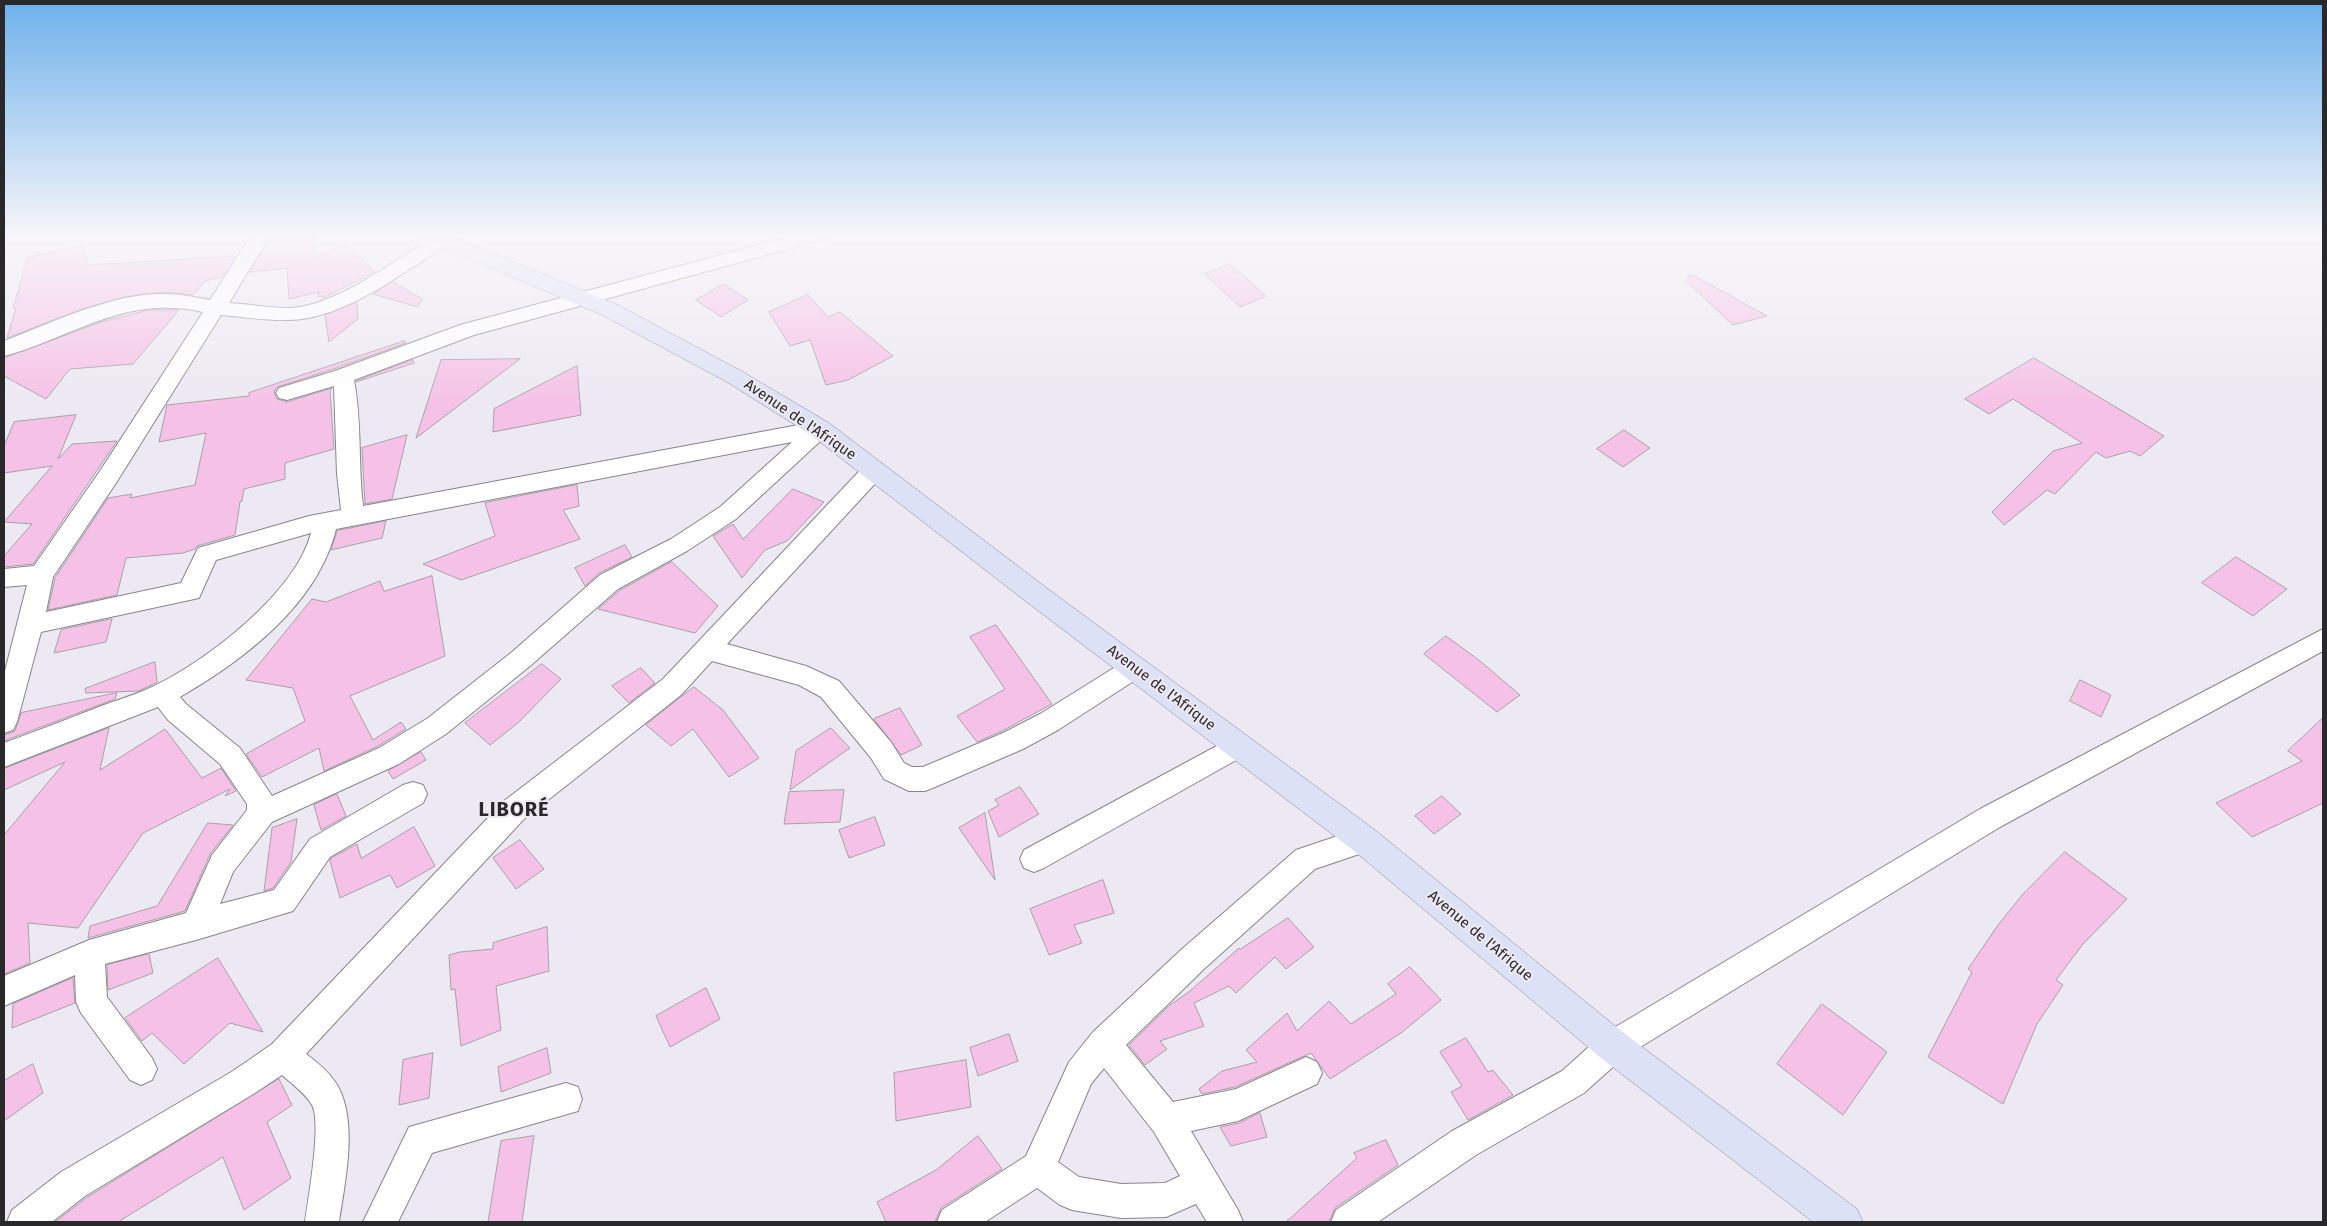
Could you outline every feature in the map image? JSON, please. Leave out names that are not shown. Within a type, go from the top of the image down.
[{"type":"main road","name":"Avenue de l'Afrique","points":[[565,291],[610,310],[735,377],[820,429],[1237,746],[1364,840],[1613,1046],[1844,1222]]},
{"type":"street","points":[[4,722],[30,625],[41,575],[108,477],[141,422],[226,291]]},
{"type":"street","points":[[4,350],[61,325],[96,313],[134,304],[162,300],[184,301],[215,308],[290,314],[307,312],[333,304],[358,291]]},
{"type":"street","points":[[287,393],[342,376],[466,330],[535,310],[612,291]]},
{"type":"street","points":[[342,376],[346,394],[348,474],[353,517]]},
{"type":"street","points":[[30,625],[190,591],[207,554],[326,522],[820,429]]},
{"type":"street","points":[[196,926],[222,864],[262,813],[389,756],[437,726],[521,659],[608,582],[679,545],[728,513],[820,429]]},
{"type":"street","points":[[24,1222],[73,1184],[244,1082],[283,1055],[514,810],[672,687],[874,470]]},
{"type":"street","points":[[4,755],[163,694],[192,678],[227,653],[269,615],[300,580],[317,554],[326,522]]},
{"type":"street","points":[[4,578],[41,575]]},
{"type":"street","points":[[1348,1222],[1464,1143],[1573,1082],[1613,1046],[1990,818],[2323,639]]},
{"type":"street","points":[[707,649],[806,677],[830,689],[881,750],[894,770],[909,779],[925,779],[1013,741],[1049,722],[1134,668]]},
{"type":"street","points":[[163,694],[177,712],[230,756],[249,787],[260,800],[262,813]]},
{"type":"street","points":[[1034,858],[1237,746]]},
{"type":"street","points":[[4,991],[89,954],[283,901],[320,848],[413,794]]},
{"type":"street","points":[[954,1222],[1038,1168],[1080,1073],[1104,1043],[1193,959],[1306,859],[1364,840]]},
{"type":"street","points":[[89,954],[92,1002],[142,1069]]},
{"type":"street","points":[[1104,1043],[1166,1120],[1226,1222]]},
{"type":"street","points":[[283,1055],[320,1088],[330,1103],[332,1128],[322,1222]]},
{"type":"street","points":[[1166,1120],[1238,1105],[1306,1073]]},
{"type":"street","points":[[380,1222],[421,1139],[566,1099]]},
{"type":"street","points":[[1038,1168],[1072,1193],[1121,1202],[1166,1200],[1204,1184]]},
{"type":"building","points":[[18,291],[196,291],[193,295],[164,292],[124,297],[82,309],[7,338],[16,308],[13,308]]},
{"type":"building","points":[[288,291],[337,291],[323,298],[323,296],[318,297],[319,292],[289,299]]},
{"type":"building","points":[[378,291],[409,291],[422,299],[418,307],[373,294]]},
{"type":"building","points":[[711,291],[735,291],[748,300],[721,317],[696,300]]},
{"type":"building","points":[[1223,291],[1261,291],[1266,296],[1240,307]]},
{"type":"building","points":[[1697,291],[1722,291],[1767,316],[1733,325]]},
{"type":"building","points":[[808,295],[828,317],[840,312],[893,356],[848,380],[826,385],[810,340],[790,346],[769,312]]},
{"type":"building","points":[[357,302],[358,319],[329,342],[325,315]]},
{"type":"building","points":[[149,310],[179,310],[133,364],[70,369],[46,399],[4,376],[4,358],[101,322]]},
{"type":"building","points":[[405,341],[406,343],[334,369],[277,387],[274,392],[277,399],[287,402],[332,388],[330,391],[334,449],[285,463],[285,479],[244,489],[235,535],[197,546],[195,549],[183,553],[126,558],[117,595],[48,610],[55,578],[108,498],[132,494],[130,498],[195,485],[206,433],[159,442],[167,405],[249,396],[249,393]]},
{"type":"building","points":[[2034,358],[2164,436],[2140,456],[2130,451],[2106,458],[2096,452],[2055,494],[2047,490],[2004,525],[1992,512],[2053,451],[2082,443],[2013,399],[1989,414],[1965,399]]},
{"type":"building","points":[[520,359],[416,438],[441,360]]},
{"type":"building","points":[[413,360],[414,363],[356,382],[356,381]]},
{"type":"building","points":[[577,366],[581,415],[493,432],[494,409]]},
{"type":"building","points":[[76,415],[58,459],[72,444],[117,441],[33,564],[4,567],[4,556],[32,524],[4,522],[52,466],[4,473],[4,446],[14,422]]},
{"type":"building","points":[[1624,430],[1650,448],[1623,467],[1597,449]]},
{"type":"building","points":[[407,435],[392,499],[365,504],[362,448]]},
{"type":"building","points":[[577,485],[579,506],[563,510],[580,539],[461,580],[423,564],[495,536],[485,503]]},
{"type":"building","points":[[793,489],[824,502],[787,541],[765,550],[742,578],[713,536],[733,524],[743,539]]},
{"type":"building","points":[[386,521],[382,538],[331,550],[337,531]]},
{"type":"building","points":[[625,545],[632,557],[599,573],[585,586],[575,568]]},
{"type":"building","points":[[2236,557],[2287,589],[2253,616],[2202,583]]},
{"type":"building","points":[[672,562],[718,606],[695,633],[598,609],[619,591]]},
{"type":"building","points":[[432,576],[445,656],[350,696],[373,740],[401,722],[406,729],[378,746],[324,771],[319,748],[262,777],[246,754],[305,721],[293,688],[246,680],[312,599],[326,602],[380,581],[384,591]]},
{"type":"building","points":[[112,619],[106,642],[54,653],[61,630]]},
{"type":"building","points":[[996,625],[1052,704],[977,742],[957,716],[1005,689],[970,637]]},
{"type":"building","points":[[1446,636],[1480,661],[1520,695],[1497,712],[1424,654]]},
{"type":"building","points":[[155,662],[157,682],[147,687],[138,691],[86,693],[85,689]]},
{"type":"building","points":[[542,664],[561,679],[519,722],[490,745],[465,723]]},
{"type":"building","points":[[641,668],[655,683],[629,703],[612,686]]},
{"type":"building","points":[[2080,680],[2111,695],[2101,717],[2070,701]]},
{"type":"building","points":[[694,687],[723,710],[759,758],[729,777],[693,729],[671,746],[646,725]]},
{"type":"building","points":[[117,693],[115,699],[4,741],[4,735],[15,731],[21,713]]},
{"type":"building","points":[[900,708],[922,745],[901,755],[874,719]]},
{"type":"building","points":[[2323,718],[2323,803],[2252,837],[2216,803],[2302,761],[2288,751]]},
{"type":"building","points":[[109,728],[100,770],[165,729],[202,778],[221,768],[236,791],[225,796],[230,789],[143,833],[78,928],[28,923],[30,963],[4,974],[4,835],[65,762],[4,790],[4,769]]},
{"type":"building","points":[[831,728],[850,748],[790,790],[796,751]]},
{"type":"building","points":[[421,752],[426,760],[393,779],[388,771]]},
{"type":"building","points":[[1020,787],[1039,814],[999,837],[988,811],[999,805],[995,800]]},
{"type":"building","points":[[844,790],[840,822],[784,824],[789,792]]},
{"type":"building","points":[[337,794],[346,816],[321,830],[314,805]]},
{"type":"building","points":[[1442,796],[1461,814],[1434,834],[1415,816]]},
{"type":"building","points":[[985,813],[995,880],[959,828]]},
{"type":"building","points":[[875,817],[885,845],[849,858],[839,830]]},
{"type":"building","points":[[297,819],[291,862],[273,888],[264,891],[272,828]]},
{"type":"building","points":[[208,823],[233,825],[210,854],[185,911],[88,938],[90,926],[157,906]]},
{"type":"building","points":[[414,827],[435,866],[397,888],[390,875],[340,898],[330,861],[331,858],[357,844],[361,858]]},
{"type":"building","points":[[520,840],[544,869],[516,889],[493,858]]},
{"type":"building","points":[[2065,852],[2127,899],[2083,944],[2056,980],[2063,985],[2037,1024],[2003,1104],[1928,1057],[1972,972],[1968,969],[1998,925],[2023,894]]},
{"type":"building","points":[[1103,880],[1114,913],[1074,925],[1082,943],[1049,955],[1030,909]]},
{"type":"building","points":[[1288,918],[1314,947],[1286,969],[1275,957],[1236,993],[1229,986],[1194,1003],[1204,1026],[1160,1041],[1167,1049],[1145,1065],[1129,1045],[1170,1005],[1190,991],[1239,948]]},
{"type":"building","points":[[547,927],[549,971],[496,986],[501,1030],[461,1046],[455,989],[451,990],[449,955],[493,949],[493,943]]},
{"type":"building","points":[[149,954],[153,973],[108,990],[107,965]]},
{"type":"building","points":[[218,958],[263,1032],[230,1023],[184,1064],[152,1033],[142,1041],[125,1018]]},
{"type":"building","points":[[1410,967],[1441,1000],[1401,1033],[1330,1079],[1311,1053],[1235,1087],[1202,1094],[1199,1089],[1222,1071],[1257,1062],[1246,1050],[1287,1013],[1297,1031],[1329,1001],[1351,1024],[1396,994],[1388,984]]},
{"type":"building","points":[[73,978],[75,1003],[12,1028],[13,1004]]},
{"type":"building","points":[[706,988],[720,1019],[670,1047],[656,1016]]},
{"type":"building","points":[[1822,1004],[1887,1052],[1843,1115],[1777,1064]]},
{"type":"building","points":[[1009,1034],[1018,1061],[978,1076],[970,1048]]},
{"type":"building","points":[[1466,1038],[1488,1072],[1493,1070],[1513,1095],[1468,1120],[1451,1092],[1462,1086],[1440,1052]]},
{"type":"building","points":[[547,1048],[551,1073],[501,1092],[498,1067]]},
{"type":"building","points":[[433,1053],[429,1098],[399,1105],[403,1060]]},
{"type":"building","points":[[966,1060],[971,1107],[896,1121],[894,1073]]},
{"type":"building","points":[[33,1064],[43,1093],[4,1121],[4,1081]]},
{"type":"building","points":[[279,1079],[292,1105],[267,1122],[291,1178],[244,1210],[223,1157],[118,1222],[55,1222],[86,1198]]},
{"type":"building","points":[[1260,1113],[1267,1137],[1231,1146],[1220,1127],[1239,1123]]},
{"type":"building","points":[[534,1136],[522,1222],[488,1222],[501,1141]]},
{"type":"building","points":[[978,1136],[1002,1169],[941,1208],[935,1222],[886,1222],[877,1202],[936,1170]]},
{"type":"building","points":[[1386,1140],[1398,1165],[1335,1208],[1329,1222],[1286,1222],[1357,1158],[1354,1153]]},
{"type":"district","name":"LIBORÉ","points":[[514,810]]}]
